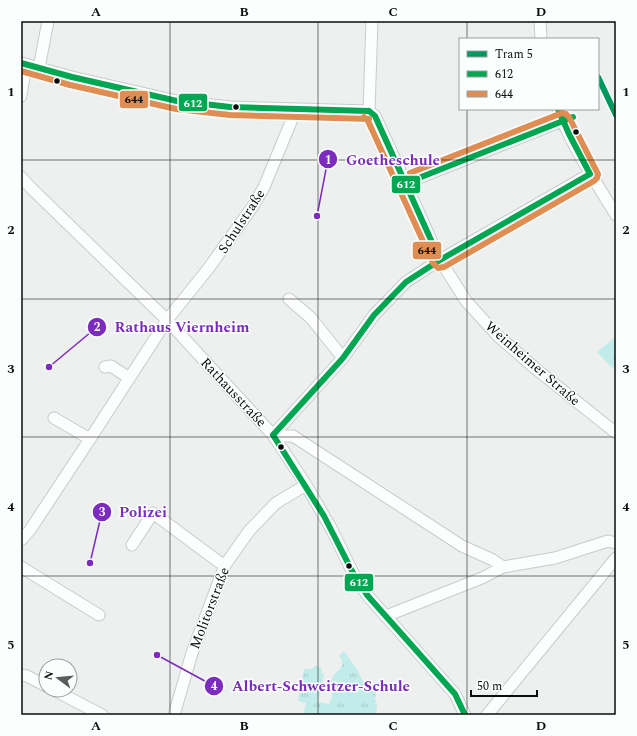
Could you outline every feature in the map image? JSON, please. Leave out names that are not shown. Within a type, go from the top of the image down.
[{"type":"street","points":[[38,68],[48,21]]},
{"type":"street","points":[[21,96],[23,64],[177,101],[223,106],[369,111],[372,21]]},
{"type":"street","points":[[540,21],[541,38]]},
{"type":"street","name":"Schulstraße","points":[[21,540],[30,530],[90,439],[166,320],[208,269],[253,206],[264,187],[293,117],[293,109]]},
{"type":"street","points":[[558,110],[562,121],[590,174],[616,215]]},
{"type":"street","name":"Weinheimer Straße","points":[[369,111],[375,116],[440,260],[466,301],[498,336],[536,369],[616,433]]},
{"type":"street","points":[[406,183],[562,121]]},
{"type":"street","points":[[273,434],[343,358],[374,315],[406,282],[440,260],[590,174]]},
{"type":"street","name":"Rathausstraße","points":[[22,181],[166,320],[273,434],[306,485],[355,577],[367,595],[455,694],[465,715]]},
{"type":"street","points":[[289,299],[311,318],[343,358]]},
{"type":"street","points":[[105,367],[111,366],[129,378]]},
{"type":"street","points":[[54,418],[90,439]]},
{"type":"street","points":[[273,434],[293,436],[462,546],[503,567]]},
{"type":"street","name":"Molitorstraße","points":[[174,715],[192,653],[225,565],[249,531],[276,503],[306,485]]},
{"type":"street","points":[[132,545],[153,513],[225,565]]},
{"type":"street","points":[[386,617],[482,578],[503,567],[555,558],[608,541],[616,543]]},
{"type":"street","points":[[487,715],[615,561]]},
{"type":"street","points":[[21,567],[99,615]]},
{"type":"street","points":[[21,675],[27,676],[38,682]]},
{"type":"street","points":[[69,698],[102,715]]},
{"type":"green space","points":[[616,336],[616,364],[612,368],[597,352]]},
{"type":"green space","points":[[344,651],[358,671],[364,685],[371,688],[377,687],[375,698],[377,704],[376,715],[303,715],[306,703],[298,701],[304,669],[311,669],[316,666],[322,668],[321,673],[324,674],[318,702],[329,704],[332,694],[331,682],[334,675],[342,666],[342,660],[339,656]]},
{"type":"green space","points":[[363,690],[367,698],[349,705],[345,696]]},
{"type":"tram line","name":"5","points":[[599,79],[616,115]]},
{"type":"transit line","name":"612","points":[[21,63],[72,77],[177,101],[230,107],[369,111]]},
{"type":"transit line","name":"644","points":[[21,71],[70,85],[176,109],[230,115],[369,119]]},
{"type":"transit line","name":"612","points":[[558,110],[590,174]]},
{"type":"transit line","name":"612","points":[[369,111],[375,116],[440,260]]},
{"type":"transit line","name":"644","points":[[364,117],[368,121],[433,263],[438,268],[444,267],[594,181],[598,174],[569,117],[562,113],[410,173]]},
{"type":"transit line","name":"612","points":[[406,183],[573,117]]},
{"type":"transit line","name":"612","points":[[273,435],[343,358],[374,315],[406,282],[440,260],[590,174]]},
{"type":"transit line","name":"612","points":[[273,435],[324,516],[352,571],[367,595],[455,694],[465,715]]},
{"type":"place","name":"Goetheschule","points":[[317,216]]},
{"type":"place","name":"Rathaus Viernheim","points":[[49,367]]},
{"type":"place","name":"Polizei","points":[[90,563]]},
{"type":"place","name":"Albert-Schweitzer-Schule","points":[[157,655]]}]
